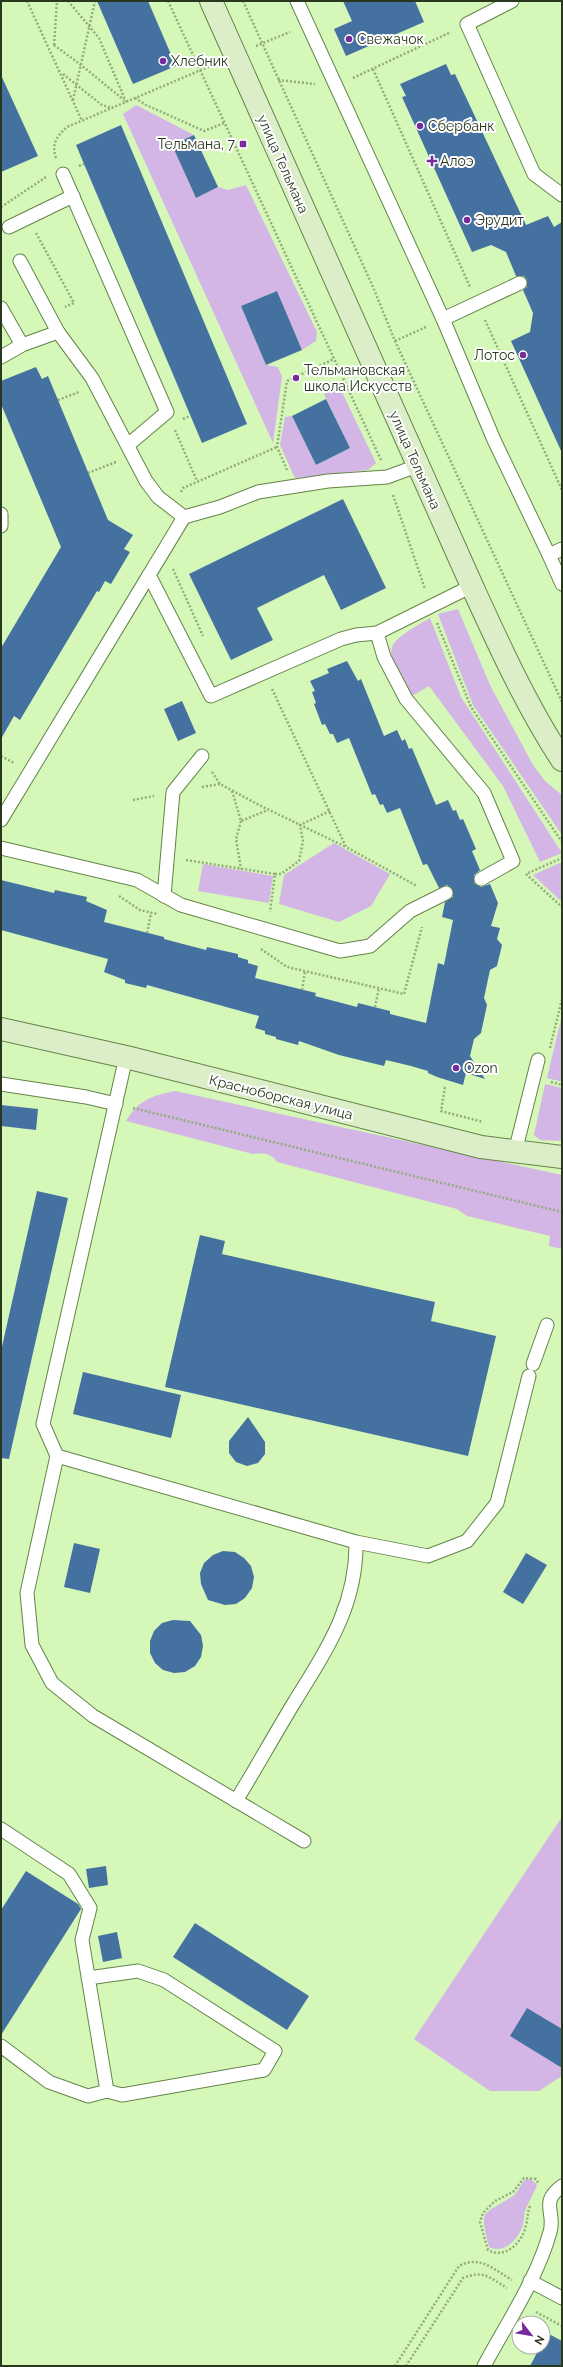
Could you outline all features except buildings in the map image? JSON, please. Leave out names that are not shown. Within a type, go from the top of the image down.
[{"type":"main road","name":"улица Тельмана","points":[[211,1],[417,466],[514,678],[542,730],[562,760]]},
{"type":"main road","name":"Красноборская улица","points":[[1,1029],[126,1057],[481,1147],[562,1157]]},
{"type":"lane","points":[[297,1],[443,319],[494,440],[562,584]]},
{"type":"lane","points":[[512,1],[467,24],[534,174],[562,195]]},
{"type":"lane","points":[[62,171],[167,412],[130,450]]},
{"type":"lane","points":[[9,227],[73,196]]},
{"type":"lane","points":[[20,261],[58,332],[92,378],[146,481],[158,497],[184,517]]},
{"type":"lane","points":[[443,319],[520,283]]},
{"type":"lane","points":[[1,308],[22,345]]},
{"type":"lane","points":[[1,357],[22,345],[58,332]]},
{"type":"lane","points":[[1,820],[184,517],[220,507],[258,492],[294,486],[387,477],[417,466]]},
{"type":"lane","points":[[1,514],[1,526]]},
{"type":"lane","points":[[549,555],[562,549]]},
{"type":"lane","points":[[149,575],[211,696],[341,639],[356,635],[377,633],[430,605],[472,586]]},
{"type":"lane","points":[[377,633],[384,658],[406,699],[484,793],[513,861],[481,879]]},
{"type":"lane","points":[[164,896],[173,792],[202,756]]},
{"type":"lane","points":[[1,848],[137,880],[181,906],[340,951],[370,946],[410,911],[442,896]]},
{"type":"lane","points":[[126,1057],[84,1235],[43,1424],[58,1456],[27,1593],[32,1645],[52,1683],[93,1716],[304,1841]]},
{"type":"lane","points":[[515,1152],[538,1060]]},
{"type":"lane","points":[[1,1084],[86,1097],[116,1104]]},
{"type":"lane","points":[[58,1456],[356,1542],[428,1556],[467,1541],[497,1503],[531,1370],[547,1325]]},
{"type":"lane","points":[[236,1801],[339,1625],[345,1611],[356,1566],[356,1542]]},
{"type":"lane","points":[[1,1829],[69,1874],[90,1908],[82,1940],[107,2091]]},
{"type":"lane","points":[[1,2046],[49,2082],[88,2096],[107,2091],[122,2095],[264,2070],[275,2051],[164,1980],[138,1971],[88,1978]]},
{"type":"lane","points":[[484,2366],[526,2288],[551,2231],[548,2203],[556,2190],[562,2186]]},
{"type":"lane","points":[[526,2288],[562,2298]]},
{"type":"path","points":[[27,1],[61,72],[82,121]]},
{"type":"path","points":[[54,46],[57,1]]},
{"type":"path","points":[[68,1],[99,38],[126,102]]},
{"type":"path","points":[[73,101],[95,1]]},
{"type":"path","points":[[168,1],[387,477],[426,591],[419,594]]},
{"type":"path","points":[[243,1],[261,44],[373,287],[395,341],[562,702]]},
{"type":"path","points":[[250,49],[308,24]]},
{"type":"path","points":[[278,80],[335,86],[373,70],[467,24]]},
{"type":"path","points":[[49,47],[54,46],[81,64],[126,102]]},
{"type":"path","points":[[1,206],[62,171],[53,151],[56,138],[67,127],[217,63]]},
{"type":"path","points":[[373,70],[562,490]]},
{"type":"path","points":[[61,72],[102,105],[113,108]]},
{"type":"path","points":[[135,98],[146,105],[204,131],[224,123]]},
{"type":"path","points":[[395,341],[443,319]]},
{"type":"path","points":[[294,486],[277,447],[287,381],[334,359]]},
{"type":"path","points":[[167,412],[197,481]]},
{"type":"path","points":[[88,473],[130,450]]},
{"type":"path","points":[[165,549],[206,641]]},
{"type":"path","points":[[430,605],[471,707],[562,842]]},
{"type":"path","points":[[264,672],[346,847]]},
{"type":"path","points":[[1,756],[19,766]]},
{"type":"path","points":[[202,756],[220,784],[442,896]]},
{"type":"path","points":[[232,791],[241,821],[236,839],[241,869]]},
{"type":"path","points":[[241,821],[269,810]]},
{"type":"path","points":[[300,825],[330,811]]},
{"type":"path","points":[[167,857],[281,874],[299,861],[303,841],[300,825]]},
{"type":"path","points":[[525,874],[562,858]]},
{"type":"path","points":[[513,861],[525,874],[562,907]]},
{"type":"path","points":[[267,930],[275,874]]},
{"type":"path","points":[[147,932],[151,913]]},
{"type":"path","points":[[302,990],[305,972]]},
{"type":"path","points":[[375,1008],[379,988]]},
{"type":"path","points":[[445,1087],[441,1111],[484,1122]]},
{"type":"path","points":[[116,1104],[562,1212]]},
{"type":"path","points":[[524,2178],[536,2179],[540,2188],[535,2197],[527,2214],[524,2231],[509,2251],[500,2254],[488,2250],[480,2222],[487,2207],[513,2192],[524,2178]]},
{"type":"path","points":[[535,2197],[548,2203]]},
{"type":"path","points":[[395,2366],[459,2266],[469,2261],[480,2261],[526,2288],[533,2311],[562,2326]]},
{"type":"path","points":[[406,2366],[462,2278],[475,2273],[526,2288]]},
{"type":"shaded area","points":[[136,105],[194,135],[172,145],[196,198],[218,187],[228,190],[246,185],[317,332],[316,341],[302,350],[277,291],[241,306],[266,365],[278,367],[282,377],[273,443],[123,114]]},
{"type":"shaded area","points":[[340,388],[376,463],[368,470],[295,478],[280,445],[285,417],[292,416],[316,465],[350,448],[324,394]]},
{"type":"shaded area","points":[[458,609],[490,685],[533,765],[545,781],[562,795],[562,835],[473,705],[438,614]]},
{"type":"shaded area","points":[[430,618],[461,697],[562,853],[540,862],[503,786],[429,686],[412,696],[403,680],[392,658],[391,650],[394,643],[401,636]]},
{"type":"shaded area","points":[[334,843],[390,874],[371,906],[339,922],[279,904],[284,875]]},
{"type":"shaded area","points":[[562,862],[562,902],[533,875]]},
{"type":"shaded area","points":[[203,864],[273,876],[269,903],[198,891]]},
{"type":"shaded area","points":[[562,1015],[562,1082],[547,1078]]},
{"type":"shaded area","points":[[545,1084],[562,1088],[562,1141],[540,1140],[534,1135]]},
{"type":"shaded area","points":[[175,1091],[562,1175],[562,1249],[549,1246],[550,1236],[467,1216],[457,1209],[277,1162],[267,1154],[253,1154],[126,1121],[141,1103],[153,1097]]},
{"type":"shaded area","points":[[562,1817],[562,2076],[539,2091],[490,2091],[414,2039]]},
{"type":"shaded area","points":[[526,2179],[531,2179],[537,2185],[525,2211],[523,2224],[519,2235],[506,2247],[495,2249],[489,2247],[484,2225],[486,2214],[489,2210],[513,2196]]},
{"type":"place","name":"Свежачок","points":[[349,39]]},
{"type":"place","name":"Хлебник","points":[[163,61]]},
{"type":"place","name":"Сбербанк","points":[[420,126]]},
{"type":"place","name":"Тельмана, 7","points":[[243,144]]},
{"type":"place","name":"Алоэ","points":[[432,161]]},
{"type":"place","name":"Эрудит","points":[[467,220]]},
{"type":"place","name":"Лотос","points":[[523,355]]},
{"type":"place","name":"Тельмановская школа Искусств","points":[[296,378]]},
{"type":"place","name":"Ozon","points":[[456,1068]]}]
